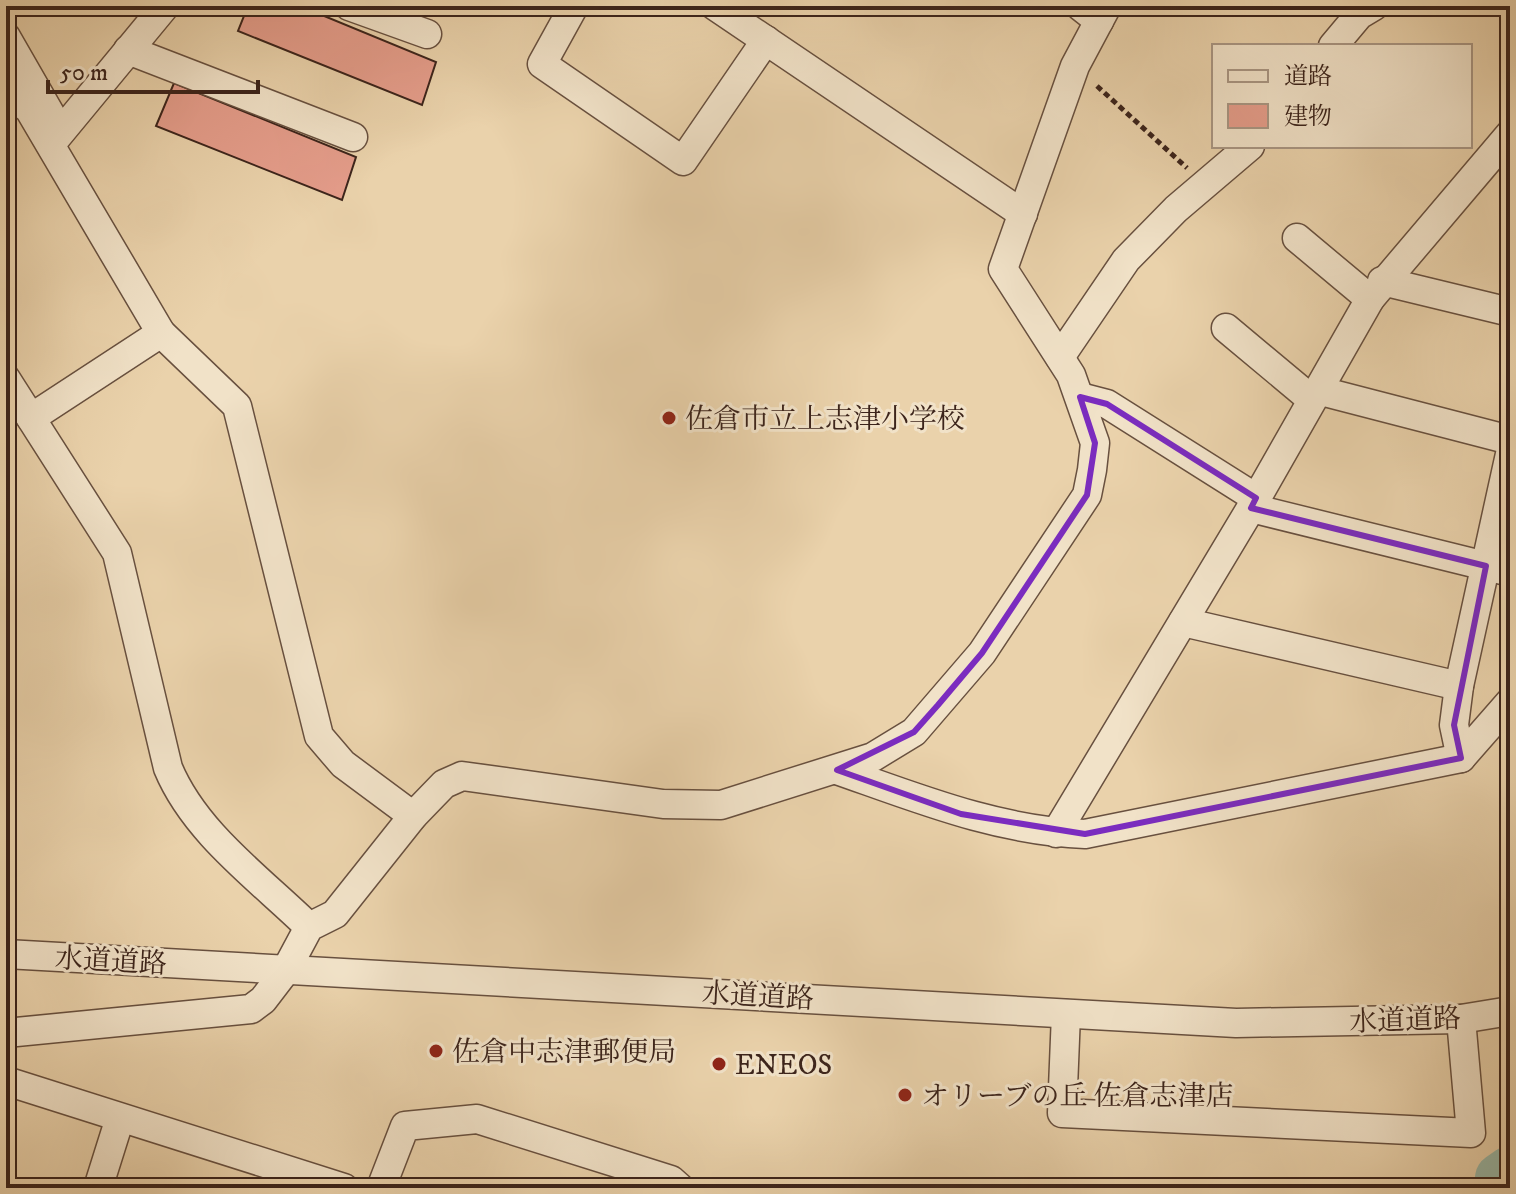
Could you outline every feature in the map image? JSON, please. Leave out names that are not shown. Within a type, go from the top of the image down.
[{"type":"street","points":[[56,138],[165,6]]},
{"type":"street","points":[[349,6],[427,34]]},
{"type":"street","points":[[574,6],[542,64],[683,161],[766,40]]},
{"type":"street","points":[[1335,44],[1359,15],[1374,6]]},
{"type":"street","points":[[720,7],[1023,214]]},
{"type":"street","points":[[6,1033],[251,1009],[263,1000],[286,970],[309,927],[335,914],[413,816],[444,784],[462,776],[663,804],[721,805],[873,757],[914,732],[982,653],[1087,495],[1095,443],[1080,397],[1060,357],[1003,269],[1095,11]]},
{"type":"street","points":[[6,37],[56,138],[161,333],[237,406],[319,736],[343,764],[413,816]]},
{"type":"street","points":[[128,50],[353,137]]},
{"type":"street","points":[[6,92],[29,109],[56,138]]},
{"type":"street","points":[[1060,357],[1126,260],[1248,148]]},
{"type":"street","points":[[1056,833],[1254,503],[1376,290],[1504,148]]},
{"type":"street","points":[[1297,238],[1376,290],[1510,312]]},
{"type":"street","points":[[1226,328],[1314,394],[1510,440]]},
{"type":"street","points":[[31,418],[161,333]]},
{"type":"street","points":[[6,379],[117,553],[168,768],[176,788],[192,813],[309,927]]},
{"type":"street","points":[[1080,397],[1107,404],[1254,503],[1498,569]]},
{"type":"street","points":[[1461,758],[1454,725],[1459,686],[1498,569],[1510,454]]},
{"type":"street","points":[[1183,622],[1459,686]]},
{"type":"street","points":[[837,770],[961,814],[1056,833],[1085,834],[1461,758],[1510,702]]},
{"type":"street","name":"水道道路","points":[[6,954],[1236,1023],[1461,1019],[1510,1011]]},
{"type":"street","points":[[1066,1014],[1062,1113],[1471,1133],[1461,1019]]},
{"type":"street","points":[[6,1081],[344,1188]]},
{"type":"street","points":[[98,1188],[120,1118]]},
{"type":"street","points":[[381,1188],[405,1126],[477,1119],[671,1180],[680,1188]]},
{"type":"path","points":[[1075,66],[1205,185]]},
{"type":"highlighted area","points":[[1080,397],[1107,404],[1256,498],[1251,508],[1486,566],[1454,725],[1461,758],[1085,834],[961,814],[837,770],[914,732],[982,653],[1087,495],[1095,443]]},
{"type":"building","points":[[248,6],[300,6],[436,62],[422,105],[238,31]]},
{"type":"building","points":[[174,83],[356,157],[342,200],[156,126]]},
{"type":"waterway","points":[[1500,1178],[1510,1171]]},
{"type":"place","name":"佐倉市立上志津小学校","points":[[669,418]]},
{"type":"place","name":"佐倉中志津郵便局","points":[[436,1051]]},
{"type":"place","name":"ENEOS","points":[[719,1064]]},
{"type":"place","name":"オリーブの丘 佐倉志津店","points":[[905,1095]]}]
